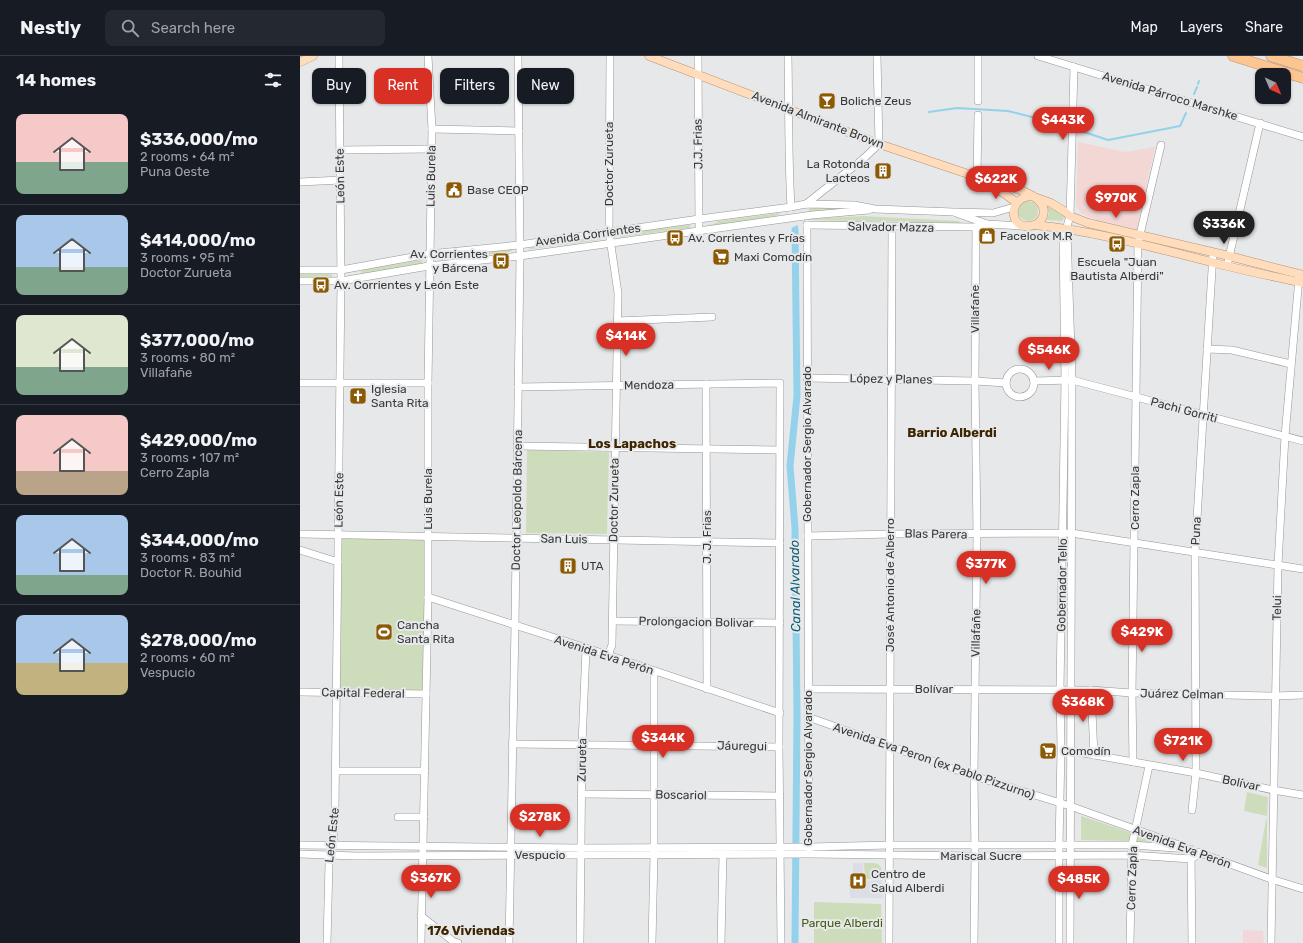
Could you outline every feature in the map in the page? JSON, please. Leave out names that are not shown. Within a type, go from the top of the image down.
[{"type":"highway","points":[[1234,56],[1303,78]]},
{"type":"highway","points":[[1271,56],[1303,66]]},
{"type":"main road","points":[[300,62],[312,56]]},
{"type":"main road","name":"Avenida Almirante Brown","points":[[649,56],[879,144],[988,182]]},
{"type":"main road","points":[[988,182],[1013,188],[1050,203],[1070,216],[1088,223],[1212,263],[1301,279]]},
{"type":"main road","points":[[988,182],[1015,204]]},
{"type":"main road","points":[[1035,225],[1042,219],[1044,210],[1040,202],[1035,197],[1023,198],[1015,204],[1013,214],[1016,220],[1023,226],[1035,225],[1067,228],[1139,239],[1214,253],[1229,256],[1301,279]]},
{"type":"street","name":"León Este","points":[[327,943],[329,855],[333,846],[336,771],[341,281],[339,56]]},
{"type":"street","name":"Luis Burela","points":[[421,943],[428,597],[429,254],[432,129],[428,56]]},
{"type":"street","name":"Doctor Leopoldo Bárcena","points":[[509,943],[520,256],[518,56]]},
{"type":"street","name":"Doctor Zurueta","points":[[608,655],[612,645],[613,621],[618,293],[609,232],[610,56]]},
{"type":"street","name":"J.J. Frias","points":[[698,56],[699,231]]},
{"type":"street","points":[[788,56],[788,160],[791,207]]},
{"type":"street","points":[[806,204],[862,160],[879,144],[877,56]]},
{"type":"street","points":[[978,56],[978,101]]},
{"type":"street","name":"Avenida Párroco Marshke","points":[[1038,56],[1303,137]]},
{"type":"street","name":"Gobernador Tello","points":[[1059,943],[1059,846],[1061,804],[1060,690],[1067,533],[1069,380],[1063,240],[1070,216],[1074,67]]},
{"type":"street","points":[[977,177],[978,115]]},
{"type":"street","points":[[1227,266],[1260,123]]},
{"type":"street","points":[[432,129],[519,131]]},
{"type":"street","name":"Cerro Zapla","points":[[1133,762],[1132,693],[1135,397],[1139,239],[1161,145]]},
{"type":"street","points":[[340,150],[431,150]]},
{"type":"street","points":[[300,182],[341,180]]},
{"type":"street","name":"Avenida Corrientes","points":[[300,270],[341,270],[429,254],[519,244],[806,204],[854,205],[875,209],[954,212],[993,212],[1015,204]]},
{"type":"street","name":"Avenida Corrientes","points":[[300,282],[341,281],[429,266],[520,256],[801,217],[875,209]]},
{"type":"street","name":"Avenida Corrientes","points":[[954,212],[987,224],[1023,226]]},
{"type":"street","points":[[801,217],[807,225]]},
{"type":"street","name":"Salvador Mazza","points":[[807,225],[976,227],[987,224]]},
{"type":"street","name":"Gobernador Sergio Alvarado","points":[[807,225],[808,850]]},
{"type":"street","name":"José Antonio de Alberro","points":[[889,943],[892,227]]},
{"type":"street","name":"Villafañe","points":[[974,943],[974,776],[977,534],[974,381],[976,227]]},
{"type":"street","name":"Puna","points":[[1192,810],[1196,773],[1195,552],[1212,263],[1214,253]]},
{"type":"street","name":"Telui","points":[[1271,943],[1278,565],[1285,436],[1291,364],[1301,279]]},
{"type":"street","points":[[617,321],[712,317]]},
{"type":"street","points":[[1207,349],[1232,350],[1291,364]]},
{"type":"street","points":[[1021,369],[1030,373],[1034,381],[1032,390],[1029,394],[1020,397],[1011,394],[1008,391],[1006,378],[1012,371],[1021,369]]},
{"type":"street","name":"López y Planes","points":[[807,378],[1006,382]]},
{"type":"street","name":"Pachi Gorriti","points":[[1034,381],[1069,380],[1303,441]]},
{"type":"street","points":[[300,382],[428,383]]},
{"type":"street","name":"J. J. Frias","points":[[706,384],[707,689]]},
{"type":"street","name":"Mendoza","points":[[518,387],[780,384],[779,450]]},
{"type":"street","points":[[518,446],[779,450],[781,943]]},
{"type":"street","name":"Gobernador Tello","points":[[1067,533],[1070,690],[1070,943]]},
{"type":"street","name":"Blas Parera","points":[[808,536],[1067,533],[1303,568]]},
{"type":"street","name":"San Luis","points":[[300,534],[780,543]]},
{"type":"street","points":[[300,550],[338,562]]},
{"type":"street","name":"Avenida Eva Perón","points":[[428,597],[608,655],[780,713]]},
{"type":"street","name":"Prolongacion Bolivar","points":[[613,621],[780,623]]},
{"type":"street","name":"Zurueta","points":[[580,943],[582,744],[586,649]]},
{"type":"street","points":[[652,943],[654,855],[654,671]]},
{"type":"street","name":"Bolívar","points":[[808,689],[1060,690]]},
{"type":"street","name":"Juárez Celman","points":[[1060,690],[1275,696],[1303,695]]},
{"type":"street","points":[[1091,690],[1094,755]]},
{"type":"street","name":"Capital Federal","points":[[300,692],[426,694]]},
{"type":"street","name":"Avenida Eva Peron (ex Pablo Pizzurno)","points":[[808,717],[891,745],[974,776],[1061,804]]},
{"type":"street","name":"Jáuregui","points":[[512,744],[780,746]]},
{"type":"street","name":"Bolívar","points":[[1061,750],[1070,750],[1149,766],[1196,773],[1303,795]]},
{"type":"street","name":"Cerro Zapla","points":[[1130,943],[1132,845],[1149,766]]},
{"type":"street","points":[[336,771],[425,771]]},
{"type":"street","name":"Boscariol","points":[[581,794],[780,796]]},
{"type":"street","name":"Avenida Eva Perón","points":[[1061,804],[1303,889]]},
{"type":"street","points":[[398,817],[424,817]]},
{"type":"street","name":"Vespucio","points":[[300,845],[424,847],[511,851]]},
{"type":"street","name":"Mariscal Sucre","points":[[808,850],[890,845],[1132,845],[1190,849]]},
{"type":"street","name":"Vespucio","points":[[300,854],[423,855],[511,851],[581,851],[654,847],[781,851]]},
{"type":"street","points":[[1190,849],[1192,943]]},
{"type":"street","points":[[781,851],[808,850]]},
{"type":"street","name":"Mariscal Sucre","points":[[808,850],[890,856],[1131,855],[1191,859]]},
{"type":"street","name":"Vespucio","points":[[581,851],[654,855],[781,851]]},
{"type":"street","points":[[1191,859],[1200,853]]},
{"type":"street","points":[[721,943],[723,854]]},
{"type":"street","points":[[422,916],[454,942],[458,943]]},
{"type":"shaded area","points":[[1078,142],[1125,152],[1155,147],[1137,229],[1099,221],[1081,213],[1076,206]]},
{"type":"shaded area","name":"Centro de Salud Alberdi","points":[[853,863],[863,863],[864,881],[882,880],[883,898],[850,898],[850,881],[853,881]]},
{"type":"shaded area","points":[[1243,930],[1263,931],[1264,943],[1243,943]]},
{"type":"green space","points":[[1028,201],[1035,204],[1038,211],[1035,218],[1028,221],[1021,218],[1018,211],[1021,204]]},
{"type":"green space","points":[[1047,206],[1059,212],[1064,218],[1062,221],[1047,220],[1049,213]]},
{"type":"green space","points":[[850,208],[809,212],[809,209]]},
{"type":"green space","points":[[779,213],[779,215],[769,217],[708,225],[719,221]]},
{"type":"green space","points":[[863,216],[958,221],[961,223],[808,220]]},
{"type":"green space","points":[[689,225],[691,227],[690,228],[620,237],[618,235],[619,233]]},
{"type":"green space","points":[[599,236],[601,238],[600,240],[531,249],[529,248],[541,246],[541,244]]},
{"type":"green space","points":[[511,249],[512,251],[510,252],[439,259],[440,257]]},
{"type":"green space","points":[[421,260],[423,261],[422,263],[363,274],[361,272],[362,270]]},
{"type":"green space","points":[[300,274],[331,274],[333,276],[300,277]]},
{"type":"green space","points":[[527,450],[609,452],[607,534],[526,533]]},
{"type":"green space","points":[[342,538],[426,539],[423,691],[340,692]]},
{"type":"green space","points":[[1247,792],[1268,797],[1267,816],[1244,811]]},
{"type":"green space","points":[[1081,816],[1132,833],[1130,841],[1081,840]]},
{"type":"green space","points":[[1267,819],[1267,868],[1258,865]]},
{"type":"green space","points":[[1138,834],[1172,845],[1134,843]]},
{"type":"green space","points":[[864,863],[874,863],[881,866],[882,879],[865,879]]},
{"type":"green space","name":"Parque Alberdi","points":[[814,902],[881,904],[882,943],[814,943]]},
{"type":"waterway","points":[[1194,94],[1197,87]]},
{"type":"waterway","points":[[929,112],[957,108],[1008,111],[1064,125]]},
{"type":"waterway","points":[[1078,130],[1108,140],[1180,126],[1186,113]]},
{"type":"waterway","name":"Canal Alvarado","points":[[795,230],[797,226]]},
{"type":"waterway","name":"Canal Alvarado","points":[[795,230],[797,396],[790,466],[795,528],[797,715],[795,943]]},
{"type":"place","name":"Boliche Zeus","points":[[827,101]]},
{"type":"place","name":"La Rotonda Lacteos","points":[[883,171]]},
{"type":"place","name":"Base CEOP","points":[[454,190]]},
{"type":"place","name":"Facelook M.R","points":[[987,236]]},
{"type":"place","name":"Av. Corrientes y Frías","points":[[675,238]]},
{"type":"place","name":"Escuela \"Juan Bautista Alberdi\"","points":[[1117,244]]},
{"type":"place","name":"Maxi Comodín","points":[[721,257]]},
{"type":"place","name":"Av. Corrientes y Bárcena","points":[[501,261]]},
{"type":"place","name":"Av. Corrientes y León Este","points":[[321,285]]},
{"type":"place","name":"Iglesia Santa Rita","points":[[358,396]]},
{"type":"place","name":"UTA","points":[[568,566]]},
{"type":"place","name":"Cancha Santa Rita","points":[[384,632]]},
{"type":"place","name":"Comodín","points":[[1048,751]]},
{"type":"place","name":"Centro de Salud Alberdi","points":[[858,881]]},
{"type":"district","name":"Barrio Alberdi","points":[[952,432]]},
{"type":"district","name":"Los Lapachos","points":[[632,443]]},
{"type":"district","name":"176 Viviendas","points":[[471,930]]}]
